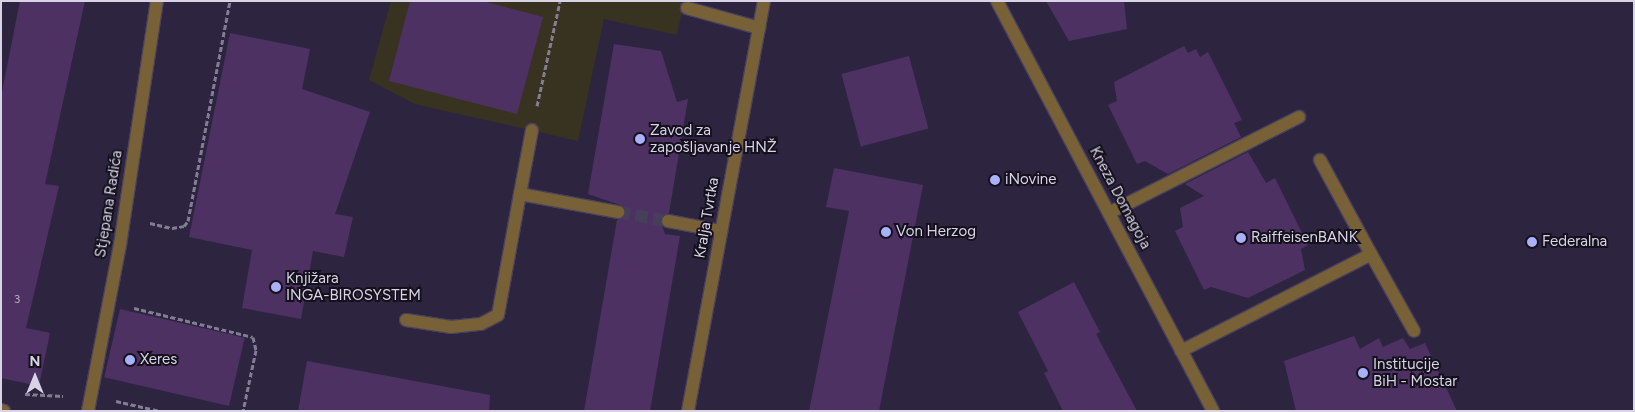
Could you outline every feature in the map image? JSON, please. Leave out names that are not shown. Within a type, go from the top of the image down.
[{"type":"street","name":"Stjepana Radića","points":[[88,411],[123,218],[157,1]]},
{"type":"street","name":"Kralja Tvrtka","points":[[688,411],[764,1]]},
{"type":"street","points":[[687,8],[759,24],[769,1]]},
{"type":"street","name":"Kneza Domagoja","points":[[997,1],[1213,411]]},
{"type":"street","points":[[1109,213],[1299,117]]},
{"type":"street","points":[[406,320],[451,327],[481,324],[498,315],[532,130]]},
{"type":"street","points":[[1320,160],[1414,331]]},
{"type":"street","points":[[520,194],[618,212]]},
{"type":"street","points":[[668,221],[721,231]]},
{"type":"street","points":[[1181,350],[1371,254]]},
{"type":"path","points":[[123,218],[172,228],[184,226],[188,221],[230,1]]},
{"type":"path","points":[[532,130],[560,1]]},
{"type":"path","points":[[123,305],[253,337],[256,350],[244,411]]},
{"type":"shaded area","points":[[391,1],[684,1],[677,35],[604,19],[578,141],[415,104],[369,80]]},
{"type":"building","points":[[20,1],[85,1],[45,184],[59,186],[26,328],[50,333],[39,386],[1,378],[1,97]]},
{"type":"building","points":[[410,1],[482,1],[543,17],[517,114],[389,81]]},
{"type":"building","points":[[1046,1],[1124,1],[1127,29],[1069,41]]},
{"type":"building","points":[[230,33],[310,49],[302,89],[370,112],[335,214],[353,217],[344,257],[313,251],[301,319],[242,308],[252,250],[189,237]]},
{"type":"building","points":[[614,44],[661,51],[677,102],[688,99],[669,213],[660,220],[665,234],[680,236],[650,411],[584,411],[617,220],[626,213],[623,206],[588,194]]},
{"type":"building","points":[[1184,46],[1188,53],[1196,49],[1200,57],[1208,52],[1242,120],[1234,123],[1241,137],[1168,174],[1145,161],[1137,164],[1108,105],[1117,101],[1114,82]]},
{"type":"building","points":[[909,56],[928,128],[861,147],[841,74]]},
{"type":"building","name":"RaiffeisenBANK","points":[[1248,152],[1266,183],[1275,178],[1308,245],[1301,249],[1305,270],[1248,298],[1211,287],[1204,290],[1175,231],[1183,227],[1180,208],[1204,196],[1185,184]]},
{"type":"building","points":[[834,168],[923,185],[879,411],[809,411],[849,211],[826,207]]},
{"type":"building","points":[[1074,282],[1100,332],[1096,334],[1137,411],[1063,411],[1044,373],[1048,371],[1018,312]]},
{"type":"building","points":[[120,309],[245,338],[229,406],[104,377]]},
{"type":"building","name":"Institucije BiH - Mostar","points":[[1354,336],[1360,349],[1379,338],[1383,347],[1403,338],[1410,349],[1425,343],[1457,411],[1296,411],[1284,361]]},
{"type":"building","points":[[307,361],[490,395],[489,411],[298,411]]},
{"type":"tunnel","points":[[618,212],[668,221]]},
{"type":"place","name":"Zavod za zapošljavanje HNŽ","points":[[640,139]]},
{"type":"place","name":"iNovine","points":[[995,180]]},
{"type":"place","name":"Von Herzog","points":[[886,232]]},
{"type":"place","name":"RaiffeisenBANK","points":[[1241,238]]},
{"type":"place","name":"Federalna","points":[[1532,242]]},
{"type":"place","name":"Knjižara INGA-BIROSYSTEM","points":[[276,287]]},
{"type":"place","name":"Xeres","points":[[130,360]]},
{"type":"place","name":"Institucije BiH - Mostar","points":[[1363,373]]}]
